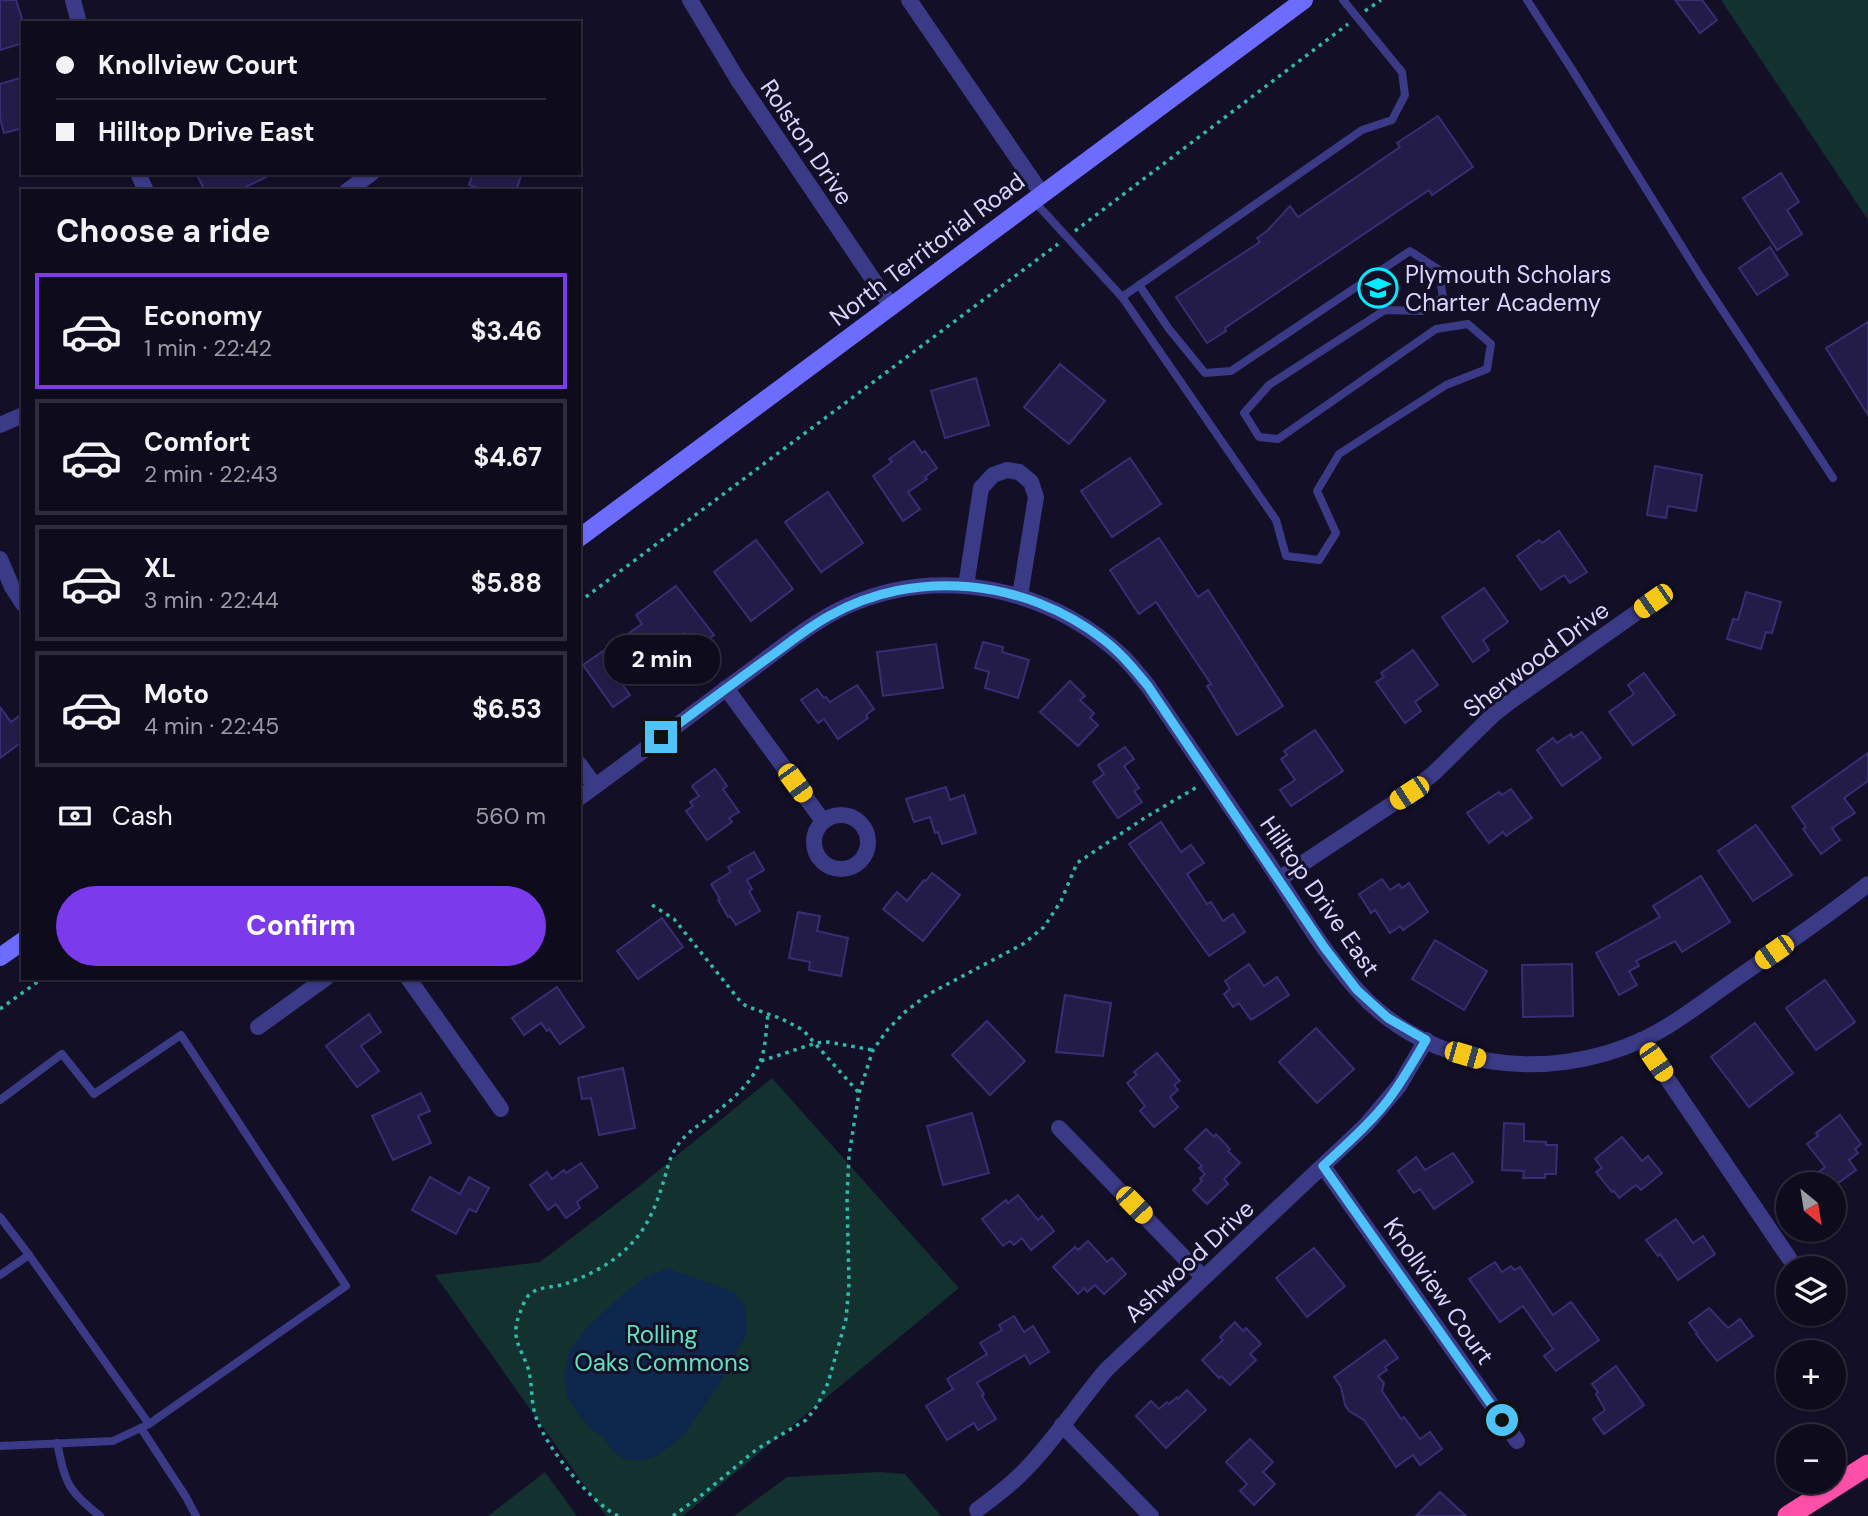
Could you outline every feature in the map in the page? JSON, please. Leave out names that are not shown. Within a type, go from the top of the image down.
[{"type":"highway","points":[[1788,1516],[1868,1465]]},
{"type":"main road","name":"North Territorial Road","points":[[581,537],[1304,0]]},
{"type":"main road","points":[[0,957],[21,942]]},
{"type":"street","points":[[73,0],[78,21]]},
{"type":"street","name":"Rolston Drive","points":[[690,0],[738,80],[891,306]]},
{"type":"street","points":[[909,0],[1038,197]]},
{"type":"street","points":[[350,189],[369,175]]},
{"type":"street","points":[[0,425],[21,416]]},
{"type":"street","points":[[966,586],[981,488],[993,475],[1007,470],[1019,472],[1031,482],[1036,497],[1020,596]]},
{"type":"street","points":[[0,559],[21,601]]},
{"type":"street","name":"Hilltop Drive East","points":[[581,796],[810,627],[849,606],[877,596],[905,589],[966,586],[1020,596],[1049,607],[1077,621],[1122,656],[1148,686],[1324,947],[1357,990],[1388,1018],[1451,1051],[1479,1059],[1530,1065],[1560,1064],[1589,1059],[1642,1040],[1687,1014],[1868,884]]},
{"type":"street","name":"Sherwood Drive","points":[[1279,879],[1409,793],[1434,773],[1493,715],[1653,601]]},
{"type":"street","points":[[726,688],[823,821]]},
{"type":"street","points":[[581,767],[595,786]]},
{"type":"street","points":[[258,1027],[323,980]]},
{"type":"street","points":[[409,980],[501,1110]]},
{"type":"street","name":"Ashwood Drive","points":[[977,1510],[1034,1461],[1107,1369],[1366,1125],[1399,1086],[1426,1040]]},
{"type":"street","points":[[1642,1040],[1788,1256]]},
{"type":"street","points":[[1059,1128],[1203,1278]]},
{"type":"street","name":"Knollview Court","points":[[1323,1166],[1517,1441]]},
{"type":"street","points":[[1062,1425],[1152,1516]]},
{"type":"lane","points":[[1122,297],[1362,130],[1392,120],[1405,95],[1402,72],[1343,0]]},
{"type":"lane","points":[[1527,0],[1700,276],[1833,478]]},
{"type":"lane","points":[[1038,197],[1067,237],[1122,297],[1276,520],[1286,556],[1319,559],[1336,533],[1317,491],[1339,454],[1446,385],[1487,369],[1491,344],[1468,324],[1436,329],[1278,439],[1259,437],[1244,413],[1269,385],[1385,310],[1422,311],[1443,297],[1438,268],[1410,251],[1231,371],[1205,373],[1139,285]]},
{"type":"lane","points":[[0,1100],[62,1054],[94,1094],[181,1035],[346,1286],[145,1426],[113,1441],[0,1446]]},
{"type":"lane","points":[[0,1217],[29,1255],[145,1426],[196,1516]]},
{"type":"lane","points":[[0,1275],[29,1255]]},
{"type":"lane","points":[[57,1443],[69,1487],[100,1516]]},
{"type":"path","points":[[581,601],[1381,0]]},
{"type":"path","points":[[673,1516],[757,1449],[806,1420],[817,1406],[828,1383],[846,1319],[849,1284],[848,1166],[859,1093],[873,1050],[888,1029],[927,995],[1023,944],[1044,927],[1061,901],[1077,863],[1146,817],[1211,779]]},
{"type":"path","points":[[652,905],[674,919],[740,1001],[803,1030],[859,1093]]},
{"type":"path","points":[[0,1009],[40,980]]},
{"type":"path","points":[[618,1516],[599,1504],[586,1490],[542,1431],[533,1406],[529,1371],[514,1337],[516,1323],[523,1305],[538,1289],[561,1286],[584,1277],[628,1248],[655,1208],[670,1158],[677,1146],[687,1134],[739,1092],[761,1061],[768,1014]]},
{"type":"path","points":[[761,1061],[828,1042],[873,1050]]},
{"type":"green space","points":[[1721,0],[1868,0],[1868,220]]},
{"type":"green space","name":"Rolling Oaks Commons","points":[[772,1078],[959,1288],[683,1516],[606,1516],[435,1275],[540,1262],[637,1188]]},
{"type":"green space","points":[[545,1472],[577,1516],[488,1516]]},
{"type":"green space","points":[[878,1472],[905,1474],[941,1516],[734,1516],[787,1477]]},
{"type":"water","points":[[667,1268],[735,1292],[746,1308],[747,1333],[719,1385],[684,1435],[660,1454],[643,1461],[626,1460],[613,1452],[603,1437],[589,1427],[578,1414],[567,1396],[564,1376],[570,1349],[588,1327],[624,1293],[643,1279]]},
{"type":"building","points":[[0,0],[16,0],[23,21],[21,44],[0,50]]},
{"type":"building","points":[[1675,0],[1702,0],[1717,20],[1700,33]]},
{"type":"building","points":[[21,78],[21,129],[4,133],[0,118],[0,84]]},
{"type":"building","points":[[1438,116],[1473,167],[1432,195],[1429,190],[1225,328],[1226,331],[1207,343],[1176,297],[1260,242],[1257,238],[1290,206],[1298,217],[1400,147],[1397,143]]},
{"type":"building","points":[[1781,173],[1799,202],[1787,210],[1802,234],[1777,250],[1743,198]]},
{"type":"building","points":[[197,175],[270,175],[242,189],[204,189]]},
{"type":"building","points":[[472,175],[521,175],[517,189],[480,189],[469,185]]},
{"type":"building","points":[[1770,247],[1788,275],[1757,295],[1739,268]]},
{"type":"building","points":[[1868,322],[1868,415],[1826,348]]},
{"type":"building","points":[[1060,364],[1105,401],[1069,444],[1024,407]]},
{"type":"building","points":[[976,378],[989,425],[945,438],[931,391]]},
{"type":"building","points":[[914,441],[937,468],[908,492],[920,509],[903,521],[873,476],[892,462],[889,459]]},
{"type":"building","points":[[1130,458],[1161,504],[1112,537],[1081,491]]},
{"type":"building","points":[[1655,466],[1702,475],[1696,511],[1668,506],[1666,518],[1647,515]]},
{"type":"building","points":[[828,492],[863,543],[821,572],[785,522]]},
{"type":"building","points":[[1559,531],[1587,572],[1570,583],[1564,575],[1541,590],[1517,556],[1539,540],[1542,543]]},
{"type":"building","points":[[1159,538],[1198,597],[1208,590],[1283,706],[1237,735],[1207,686],[1211,684],[1156,602],[1139,614],[1110,570]]},
{"type":"building","points":[[756,540],[793,589],[751,621],[714,572]]},
{"type":"building","points":[[676,586],[714,635],[696,648],[685,633],[622,684],[630,695],[613,707],[583,665],[642,624],[636,615]]},
{"type":"building","points":[[1484,588],[1508,622],[1483,640],[1489,650],[1473,662],[1442,617]]},
{"type":"building","points":[[1746,592],[1781,602],[1772,633],[1766,632],[1761,649],[1727,639],[1733,619],[1738,620]]},
{"type":"building","points":[[983,642],[1003,647],[1002,652],[1029,660],[1018,698],[985,688],[989,672],[975,668]]},
{"type":"building","points":[[936,644],[943,688],[883,696],[877,652]]},
{"type":"building","points":[[1413,650],[1438,685],[1415,702],[1421,711],[1405,723],[1376,682],[1384,677],[1381,673]]},
{"type":"building","points":[[1644,673],[1675,715],[1633,745],[1609,712],[1634,694],[1628,685]]},
{"type":"building","points":[[1070,681],[1085,696],[1080,700],[1094,713],[1090,718],[1098,725],[1078,746],[1040,712]]},
{"type":"building","points":[[857,685],[874,709],[866,715],[868,718],[838,739],[824,719],[818,723],[801,700],[817,689],[830,702]]},
{"type":"building","points":[[0,707],[11,722],[21,714],[21,742],[0,758]]},
{"type":"building","points":[[1315,730],[1343,771],[1291,806],[1280,790],[1295,780],[1281,759],[1287,755],[1284,751]]},
{"type":"building","points":[[1582,732],[1601,758],[1562,786],[1537,750],[1553,738],[1557,743],[1571,734],[1573,738]]},
{"type":"building","points":[[1125,747],[1134,759],[1124,766],[1139,788],[1134,791],[1142,802],[1118,818],[1093,782],[1104,774],[1098,765]]},
{"type":"building","points":[[1868,753],[1868,781],[1844,798],[1855,813],[1832,828],[1840,840],[1821,854],[1803,829],[1806,827],[1792,807]]},
{"type":"building","points":[[715,769],[727,786],[723,789],[739,812],[729,818],[732,822],[707,840],[686,811],[693,806],[690,802],[699,796],[692,786]]},
{"type":"building","points":[[946,787],[950,800],[964,795],[976,833],[942,844],[930,817],[914,822],[906,799]]},
{"type":"building","points":[[1511,789],[1532,818],[1506,836],[1503,832],[1489,843],[1467,813],[1499,792],[1502,795]]},
{"type":"building","points":[[1161,822],[1181,852],[1191,845],[1204,863],[1187,874],[1207,904],[1211,902],[1223,921],[1233,914],[1245,932],[1209,956],[1129,844]]},
{"type":"building","points":[[1756,825],[1792,875],[1753,901],[1718,851]]},
{"type":"building","points":[[754,852],[764,870],[747,880],[752,889],[749,891],[760,911],[736,925],[730,916],[728,917],[711,884],[731,872],[728,867]]},
{"type":"building","points":[[932,873],[960,895],[923,941],[883,909],[897,892],[907,901]]},
{"type":"building","points":[[1701,876],[1730,922],[1682,952],[1675,941],[1636,961],[1639,966],[1629,971],[1637,985],[1619,995],[1596,953],[1660,917],[1653,906]]},
{"type":"building","points":[[1382,879],[1390,890],[1399,884],[1402,888],[1409,883],[1428,912],[1403,930],[1400,926],[1390,933],[1375,910],[1371,913],[1359,894]]},
{"type":"building","points":[[798,912],[820,916],[817,931],[848,938],[841,976],[809,970],[810,962],[789,958]]},
{"type":"building","points":[[662,918],[683,947],[638,979],[617,951]]},
{"type":"building","points":[[1435,940],[1487,971],[1464,1010],[1412,979]]},
{"type":"building","points":[[1249,964],[1264,986],[1277,977],[1289,995],[1251,1020],[1239,1003],[1233,1007],[1224,994],[1230,989],[1225,981]]},
{"type":"building","points":[[1572,964],[1573,1016],[1523,1017],[1522,965]]},
{"type":"building","points":[[1825,980],[1855,1022],[1816,1050],[1786,1008]]},
{"type":"building","points":[[557,987],[584,1027],[560,1044],[541,1023],[524,1035],[512,1018]]},
{"type":"building","points":[[1065,995],[1111,1003],[1103,1056],[1056,1052]]},
{"type":"building","points":[[369,1014],[381,1032],[361,1046],[379,1071],[357,1087],[326,1046]]},
{"type":"building","points":[[987,1021],[1025,1061],[990,1095],[952,1055]]},
{"type":"building","points":[[1755,1023],[1793,1073],[1749,1107],[1711,1057]]},
{"type":"building","points":[[1316,1028],[1354,1069],[1317,1103],[1279,1062]]},
{"type":"building","points":[[1157,1053],[1180,1081],[1174,1085],[1178,1090],[1170,1097],[1178,1107],[1154,1127],[1140,1111],[1145,1106],[1127,1083],[1137,1075],[1134,1072]]},
{"type":"building","points":[[623,1068],[635,1128],[599,1135],[591,1098],[582,1099],[578,1078]]},
{"type":"building","points":[[421,1093],[430,1111],[418,1116],[431,1143],[393,1160],[372,1116]]},
{"type":"building","points":[[972,1113],[989,1173],[943,1185],[927,1126]]},
{"type":"building","points":[[1840,1115],[1861,1144],[1855,1149],[1858,1153],[1849,1160],[1856,1170],[1846,1177],[1846,1172],[1821,1172],[1825,1167],[1807,1144],[1818,1136],[1816,1133]]},
{"type":"building","points":[[1504,1123],[1524,1124],[1524,1141],[1557,1145],[1556,1174],[1545,1174],[1545,1178],[1523,1178],[1524,1171],[1502,1170]]},
{"type":"building","points":[[1206,1129],[1214,1137],[1216,1134],[1240,1163],[1224,1179],[1228,1184],[1207,1204],[1193,1190],[1205,1174],[1199,1168],[1202,1166],[1185,1149]]},
{"type":"building","points":[[1622,1137],[1642,1161],[1648,1156],[1662,1173],[1641,1190],[1636,1185],[1619,1198],[1596,1172],[1602,1168],[1595,1159]]},
{"type":"building","points":[[1453,1153],[1473,1182],[1434,1209],[1420,1189],[1414,1193],[1398,1171],[1416,1157],[1425,1170]]},
{"type":"building","points":[[581,1163],[598,1187],[577,1202],[580,1208],[566,1218],[556,1204],[548,1210],[530,1185],[547,1172],[552,1179]]},
{"type":"building","points":[[430,1177],[460,1194],[469,1177],[489,1188],[476,1212],[469,1209],[456,1234],[412,1210]]},
{"type":"building","points":[[1018,1195],[1038,1220],[1042,1216],[1054,1231],[1031,1250],[1022,1238],[1014,1245],[1010,1241],[1003,1246],[982,1219],[1006,1200],[1008,1203]]},
{"type":"building","points":[[1676,1219],[1693,1243],[1703,1236],[1715,1254],[1678,1280],[1660,1254],[1658,1256],[1646,1240]]},
{"type":"building","points":[[1088,1241],[1107,1262],[1112,1258],[1126,1274],[1104,1294],[1095,1285],[1087,1292],[1084,1288],[1078,1294],[1053,1267],[1075,1247],[1078,1250]]},
{"type":"building","points":[[1314,1248],[1345,1286],[1307,1317],[1276,1278]]},
{"type":"building","points":[[1495,1262],[1502,1272],[1511,1266],[1514,1270],[1520,1267],[1553,1315],[1571,1302],[1599,1340],[1556,1371],[1544,1356],[1553,1349],[1523,1306],[1500,1322],[1469,1279]]},
{"type":"building","points":[[1709,1308],[1728,1328],[1740,1319],[1753,1336],[1717,1361],[1689,1323]]},
{"type":"building","points":[[1014,1316],[1024,1332],[1033,1326],[1049,1352],[1030,1364],[1025,1355],[977,1383],[996,1419],[978,1430],[974,1423],[947,1440],[926,1406],[953,1389],[947,1379],[987,1354],[980,1343],[1002,1330],[999,1325]]},
{"type":"building","points":[[1235,1322],[1243,1331],[1246,1328],[1261,1344],[1250,1354],[1256,1360],[1230,1385],[1221,1376],[1219,1378],[1202,1360],[1223,1340],[1220,1337]]},
{"type":"building","points":[[1385,1340],[1398,1358],[1378,1376],[1384,1383],[1382,1391],[1401,1419],[1404,1417],[1420,1439],[1430,1432],[1442,1449],[1420,1465],[1413,1455],[1396,1467],[1364,1420],[1349,1411],[1341,1387],[1334,1377]]},
{"type":"building","points":[[1616,1366],[1644,1405],[1604,1434],[1593,1419],[1605,1410],[1592,1384]]},
{"type":"building","points":[[1187,1390],[1206,1410],[1166,1448],[1136,1416],[1151,1401],[1159,1409],[1167,1402],[1169,1404],[1177,1397],[1178,1399]]},
{"type":"building","points":[[1250,1439],[1273,1462],[1263,1472],[1275,1484],[1254,1505],[1240,1491],[1247,1484],[1226,1462]]},
{"type":"building","points":[[1440,1492],[1466,1516],[1416,1516]]},
{"type":"place","name":"Plymouth Scholars Charter Academy","points":[[1378,288]]},
{"type":"route","points":[[661,737],[829,615],[891,592],[937,586],[990,589],[1049,607],[1077,621],[1103,639],[1148,686],[1324,947],[1357,990],[1388,1018],[1426,1040],[1399,1086],[1384,1105],[1323,1166],[1502,1420]]}]
